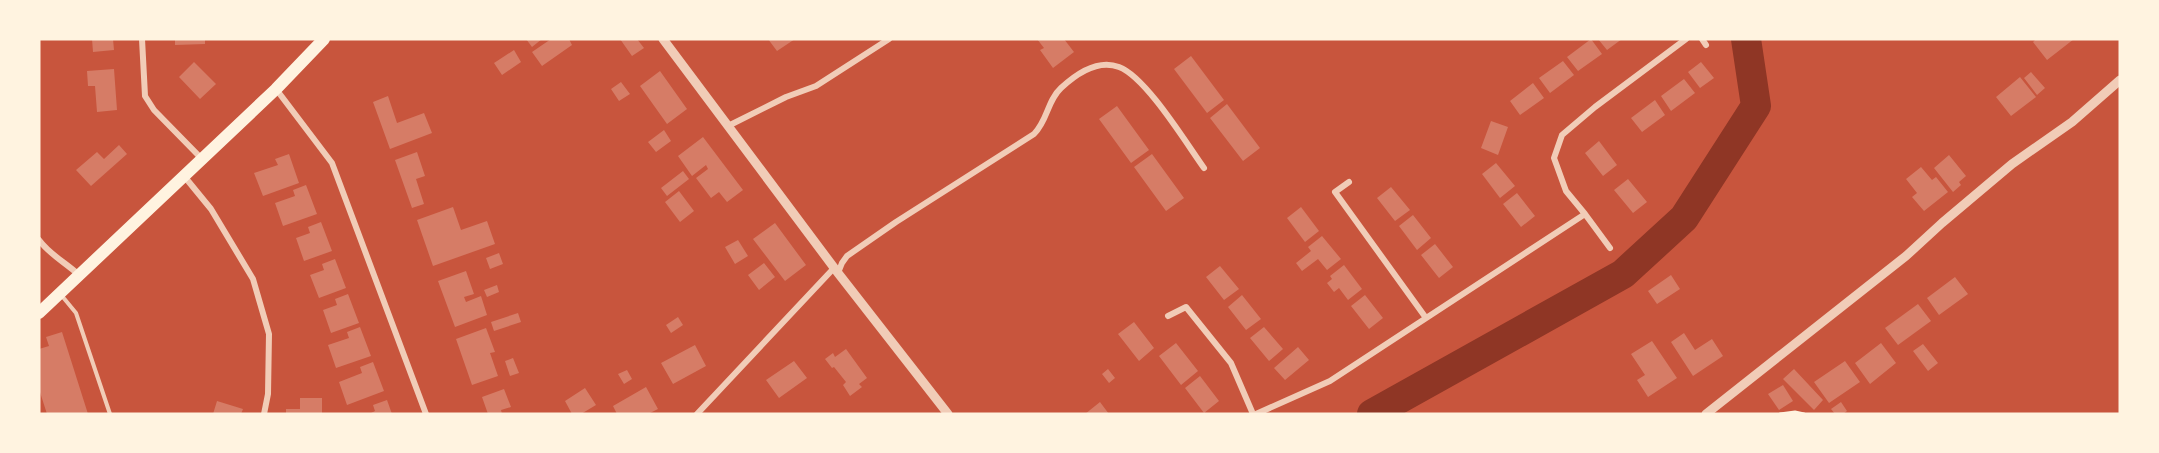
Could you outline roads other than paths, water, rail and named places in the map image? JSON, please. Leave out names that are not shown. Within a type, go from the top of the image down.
[{"type":"main road","points":[[39,312],[276,89],[324,39]]},
{"type":"street","points":[[142,39],[145,96],[154,110],[202,159]]},
{"type":"street","points":[[663,39],[836,271],[948,414]]},
{"type":"street","points":[[728,126],[786,97],[816,86],[889,39]]},
{"type":"street","points":[[1610,248],[1566,191],[1554,158],[1562,135],[1595,107],[1686,39]]},
{"type":"street","points":[[697,414],[848,256],[896,222],[1034,134],[1044,123],[1048,106],[1056,94],[1071,80],[1091,67],[1118,66],[1139,81],[1204,168]]},
{"type":"street","points":[[1706,414],[1906,256],[2012,164],[2072,122],[2120,80]]},
{"type":"street","points":[[276,89],[332,163],[426,414]]},
{"type":"street","points":[[184,176],[211,209],[253,279],[269,334],[268,394],[264,414]]},
{"type":"street","points":[[1349,182],[1335,192],[1426,318]]},
{"type":"street","points":[[1168,316],[1186,307],[1231,363],[1254,414],[1330,381],[1585,214]]},
{"type":"street","points":[[39,240],[54,256],[79,275]]},
{"type":"lane","points":[[60,293],[76,313],[110,414]]},
{"type":"waterway","points":[[1372,414],[1623,274],[1684,218],[1756,106],[1746,39]]}]
